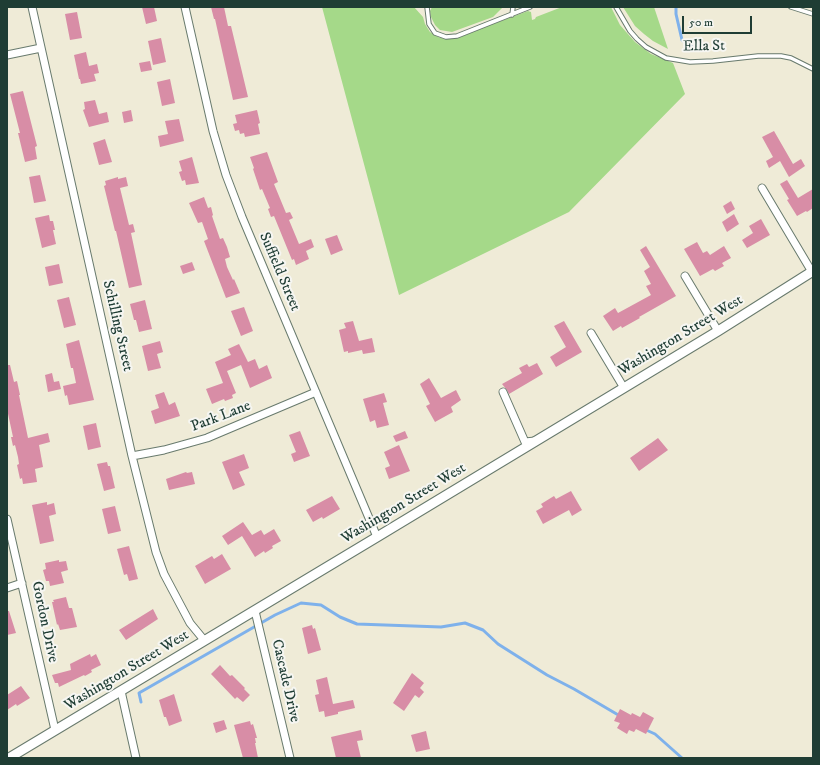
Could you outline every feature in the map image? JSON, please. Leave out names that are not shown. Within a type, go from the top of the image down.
[{"type":"street","name":"Schilling Street","points":[[32,7],[132,456],[156,552],[164,574],[190,623],[204,640]]},
{"type":"street","name":"Suffield Street","points":[[185,7],[213,131],[226,175],[242,217],[377,538]]},
{"type":"street","points":[[7,55],[41,48]]},
{"type":"street","points":[[762,188],[813,271]]},
{"type":"street","name":"Washington Street West","points":[[9,758],[204,640],[377,538],[813,271]]},
{"type":"street","points":[[685,276],[718,330]]},
{"type":"street","points":[[591,333],[624,388]]},
{"type":"street","name":"Park Lane","points":[[132,456],[164,450],[207,438],[316,392]]},
{"type":"street","points":[[503,392],[525,442],[535,442]]},
{"type":"street","name":"Gordon Drive","points":[[7,519],[55,730]]},
{"type":"street","points":[[7,588],[22,583]]},
{"type":"street","name":"Cascade Drive","points":[[255,611],[290,758]]},
{"type":"street","points":[[121,691],[136,758]]},
{"type":"lane","points":[[427,7],[429,24],[435,33],[446,37],[457,36],[530,7]]},
{"type":"lane","points":[[512,15],[513,7]]},
{"type":"lane","name":"Ella St","points":[[616,7],[637,40],[646,47],[666,58],[690,62],[758,56],[780,56],[791,58],[813,69]]},
{"type":"lane","points":[[791,7],[813,14]]},
{"type":"green space","points":[[322,7],[414,7],[423,17],[430,32],[438,37],[453,39],[528,11],[531,12],[532,20],[562,7],[611,7],[620,25],[635,42],[651,54],[673,63],[685,94],[569,212],[399,295]]},
{"type":"green space","points":[[432,7],[503,7],[493,17],[452,32],[440,30],[435,25],[430,11]]},
{"type":"green space","points":[[623,7],[654,7],[668,49],[653,41],[635,26]]},
{"type":"building","points":[[142,7],[154,7],[157,21],[146,24]]},
{"type":"building","points":[[211,7],[224,7],[228,26],[231,26],[248,97],[233,100]]},
{"type":"building","points":[[77,12],[82,38],[70,40],[65,14]]},
{"type":"building","points":[[161,38],[166,62],[153,65],[148,41]]},
{"type":"building","points":[[86,52],[89,66],[97,64],[99,73],[94,74],[96,81],[81,84],[74,55]]},
{"type":"building","points":[[150,61],[152,70],[141,72],[139,63]]},
{"type":"building","points":[[170,79],[175,103],[162,106],[157,82]]},
{"type":"building","points":[[23,91],[37,146],[35,147],[37,159],[25,162],[18,133],[20,133],[10,94]]},
{"type":"building","points":[[95,100],[99,114],[107,112],[109,122],[89,127],[83,110],[85,109],[84,102]]},
{"type":"building","points":[[131,110],[133,121],[124,123],[122,112]]},
{"type":"building","points":[[257,110],[260,123],[258,124],[260,134],[245,137],[244,133],[240,134],[239,130],[235,131],[233,124],[237,123],[235,115]]},
{"type":"building","points":[[179,119],[184,141],[160,147],[158,136],[168,134],[165,121]]},
{"type":"building","points":[[774,131],[793,164],[801,159],[805,166],[789,177],[780,161],[769,168],[766,161],[773,157],[762,137]]},
{"type":"building","points":[[105,139],[112,162],[99,165],[93,143]]},
{"type":"building","points":[[267,152],[278,182],[274,184],[286,213],[290,212],[293,218],[289,220],[299,244],[311,239],[314,247],[306,251],[309,259],[296,265],[294,259],[292,260],[274,216],[271,217],[268,209],[270,208],[262,189],[260,190],[253,169],[254,168],[250,157]]},
{"type":"building","points":[[192,157],[199,183],[186,185],[185,180],[182,181],[179,172],[182,171],[179,161]]},
{"type":"building","points":[[40,175],[46,201],[34,203],[29,177]]},
{"type":"building","points":[[118,177],[118,179],[126,177],[128,186],[120,188],[129,225],[133,224],[135,232],[131,233],[142,285],[129,288],[104,186],[106,185],[105,181]]},
{"type":"building","points":[[787,180],[798,198],[813,189],[813,208],[797,216],[787,200],[789,199],[780,184]]},
{"type":"building","points":[[204,197],[208,208],[211,207],[212,216],[220,239],[223,238],[227,247],[230,257],[225,259],[227,267],[240,293],[226,298],[204,241],[208,239],[202,222],[198,223],[189,203]]},
{"type":"building","points":[[731,201],[735,209],[727,214],[723,206]]},
{"type":"building","points":[[734,214],[739,224],[727,232],[722,222]]},
{"type":"building","points":[[49,215],[50,221],[53,221],[56,244],[42,248],[35,218]]},
{"type":"building","points":[[761,219],[770,235],[747,248],[742,240],[753,233],[749,226]]},
{"type":"building","points":[[337,235],[343,250],[331,255],[325,239]]},
{"type":"building","points":[[697,242],[703,253],[707,251],[710,255],[724,246],[731,258],[722,263],[724,266],[715,271],[713,269],[700,276],[684,249]]},
{"type":"building","points":[[646,246],[676,296],[622,328],[621,326],[613,331],[603,316],[615,308],[618,313],[651,295],[646,286],[651,284],[644,271],[650,267],[640,250]]},
{"type":"building","points":[[192,262],[195,270],[183,274],[180,266]]},
{"type":"building","points":[[59,264],[63,283],[49,286],[45,267]]},
{"type":"building","points":[[69,297],[76,325],[64,328],[57,300]]},
{"type":"building","points":[[145,300],[152,329],[139,332],[130,304]]},
{"type":"building","points":[[244,307],[253,331],[241,336],[231,311]]},
{"type":"building","points":[[353,321],[359,341],[372,338],[375,352],[363,354],[362,350],[348,353],[348,351],[344,352],[339,330],[346,328],[344,323]]},
{"type":"building","points":[[564,321],[582,352],[556,367],[550,357],[566,347],[554,326]]},
{"type":"building","points":[[79,340],[94,400],[69,405],[63,386],[76,383],[66,344]]},
{"type":"building","points":[[160,341],[163,352],[157,354],[161,368],[148,371],[142,346]]},
{"type":"building","points":[[239,344],[248,362],[255,359],[259,369],[267,365],[272,378],[250,388],[241,365],[227,371],[236,393],[232,395],[233,398],[225,401],[224,399],[212,404],[206,389],[223,383],[215,362],[231,355],[228,349]]},
{"type":"building","points":[[537,363],[543,374],[509,394],[502,384],[522,373],[519,368],[527,364],[529,367]]},
{"type":"building","points":[[7,365],[10,365],[14,382],[17,381],[28,438],[48,433],[50,442],[39,445],[43,467],[35,469],[37,482],[23,484],[22,478],[20,479],[17,465],[19,464],[18,457],[15,445],[13,446],[11,437],[13,437],[7,409]]},
{"type":"building","points":[[52,373],[54,382],[59,381],[61,389],[48,392],[45,375]]},
{"type":"building","points":[[429,378],[441,398],[456,390],[461,400],[451,407],[453,412],[435,422],[426,406],[430,404],[420,384]]},
{"type":"building","points":[[164,392],[169,405],[175,402],[180,416],[155,424],[151,411],[159,408],[155,395]]},
{"type":"building","points":[[384,393],[387,402],[383,403],[389,425],[377,428],[375,420],[370,422],[363,399]]},
{"type":"building","points":[[96,423],[101,447],[88,450],[83,426]]},
{"type":"building","points":[[300,431],[310,456],[294,462],[291,454],[296,452],[289,435]]},
{"type":"building","points":[[405,431],[408,438],[396,442],[393,436]]},
{"type":"building","points":[[658,438],[668,450],[639,471],[630,458]]},
{"type":"building","points":[[399,445],[410,471],[389,479],[385,468],[390,466],[384,452]]},
{"type":"building","points":[[244,454],[249,468],[239,472],[245,485],[233,490],[222,462]]},
{"type":"building","points":[[107,462],[108,466],[110,466],[115,488],[104,491],[97,464]]},
{"type":"building","points":[[186,472],[192,472],[195,484],[169,490],[166,479]]},
{"type":"building","points":[[571,491],[582,510],[572,516],[569,510],[543,524],[536,511],[543,507],[541,504],[554,496],[556,499]]},
{"type":"building","points":[[332,496],[340,509],[323,519],[322,517],[313,522],[306,510]]},
{"type":"building","points":[[47,502],[47,505],[54,503],[56,514],[49,516],[54,541],[40,544],[32,505]]},
{"type":"building","points":[[115,506],[121,531],[108,534],[102,509]]},
{"type":"building","points":[[243,522],[252,535],[261,530],[264,535],[274,529],[281,541],[272,546],[273,548],[265,553],[264,551],[255,557],[242,536],[228,545],[222,536]]},
{"type":"building","points":[[129,546],[138,579],[129,581],[127,574],[124,575],[117,549]]},
{"type":"building","points":[[222,554],[231,569],[205,584],[195,566],[212,556],[214,559]]},
{"type":"building","points":[[59,560],[59,562],[66,561],[68,570],[61,572],[64,583],[50,586],[49,581],[46,581],[43,570],[46,569],[45,563]]},
{"type":"building","points":[[66,597],[69,608],[72,608],[77,627],[60,630],[58,624],[57,625],[52,602],[54,602],[53,600]]},
{"type":"building","points":[[153,609],[158,619],[126,640],[119,630]]},
{"type":"building","points":[[7,611],[9,611],[16,633],[7,635]]},
{"type":"building","points":[[312,625],[313,629],[315,628],[321,650],[308,654],[302,628]]},
{"type":"building","points":[[90,654],[91,657],[96,654],[101,665],[91,670],[92,672],[85,676],[84,675],[59,687],[58,683],[55,683],[52,675],[71,670],[70,664]]},
{"type":"building","points":[[220,665],[230,676],[232,675],[245,688],[244,689],[250,695],[243,702],[237,697],[235,699],[211,674]]},
{"type":"building","points":[[412,673],[424,683],[420,688],[424,692],[419,698],[415,695],[404,711],[393,703]]},
{"type":"building","points":[[327,677],[333,704],[353,700],[355,708],[325,717],[324,711],[319,712],[315,695],[319,694],[316,680]]},
{"type":"building","points":[[21,686],[30,698],[7,710],[7,695]]},
{"type":"building","points":[[174,694],[182,721],[169,726],[166,717],[164,717],[159,700]]},
{"type":"building","points":[[620,709],[631,715],[632,713],[640,717],[643,712],[654,718],[646,734],[636,729],[634,732],[629,730],[627,734],[617,728],[620,723],[614,721]]},
{"type":"building","points":[[224,720],[227,729],[216,733],[213,723]]},
{"type":"building","points":[[250,721],[251,725],[253,724],[257,738],[255,738],[255,743],[258,758],[243,758],[234,725]]},
{"type":"building","points":[[361,730],[363,740],[357,741],[361,758],[336,758],[331,737]]},
{"type":"building","points":[[426,731],[430,749],[416,752],[411,735]]},
{"type":"waterway","points":[[676,7],[676,14],[682,40],[692,47]]},
{"type":"waterway","points":[[141,702],[139,693],[275,615],[301,603],[321,605],[340,617],[357,624],[441,627],[465,623],[483,630],[498,644],[547,675],[620,716]]},
{"type":"waterway","points":[[644,729],[655,734],[682,758]]}]
